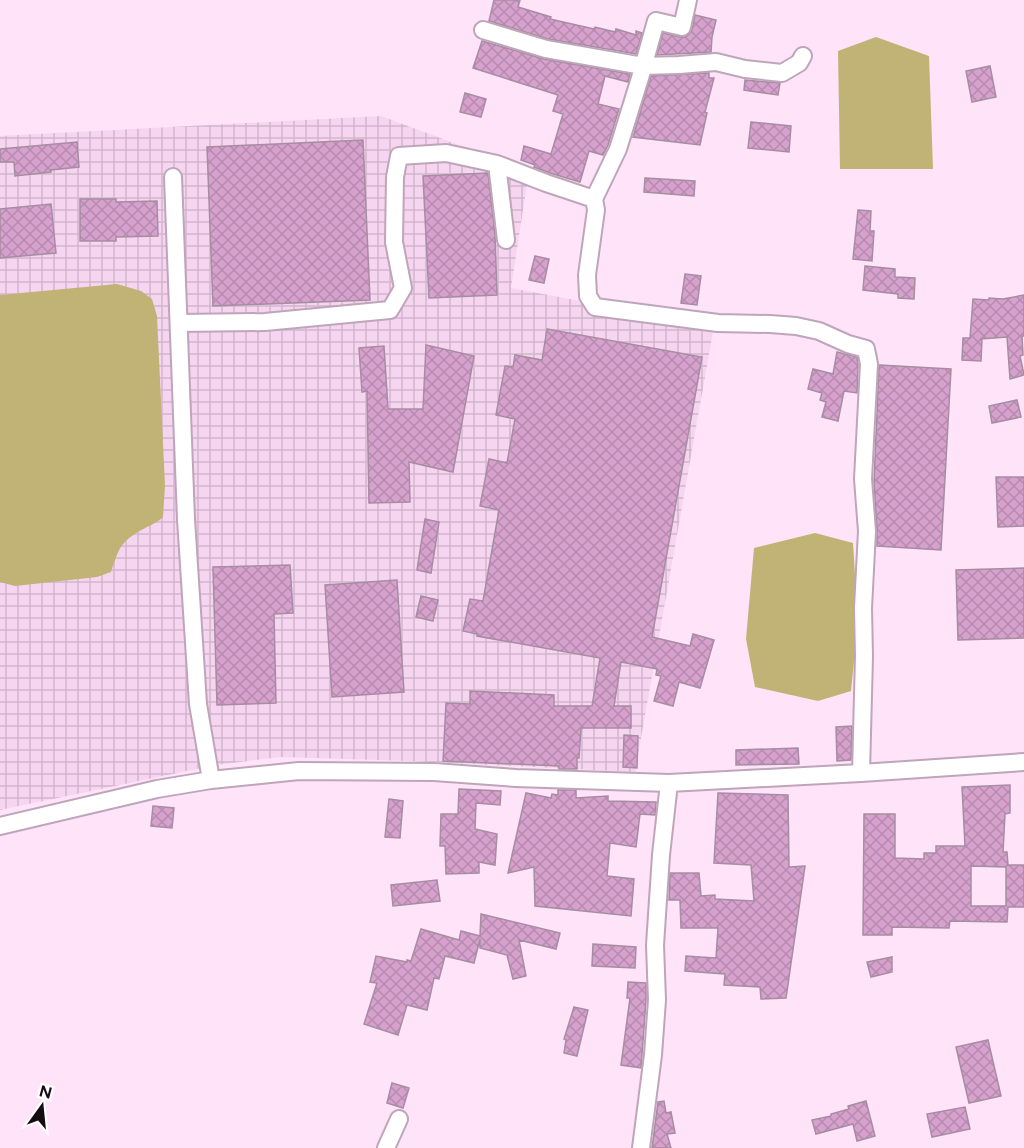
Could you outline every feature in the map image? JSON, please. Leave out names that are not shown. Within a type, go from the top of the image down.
[{"type":"street","points":[[688,0],[682,27],[656,21],[618,149],[594,199],[596,210],[587,275],[588,296],[595,307],[718,323],[796,326],[819,331],[866,349],[869,364],[862,479],[867,531],[863,608],[861,773]]},
{"type":"street","points":[[483,30],[546,49],[643,66],[716,62],[745,69],[782,73],[800,63],[803,56]]},
{"type":"street","points":[[179,323],[265,322],[390,310],[403,288],[394,242],[395,177],[399,156],[446,153],[497,164],[594,199]]},
{"type":"street","points":[[497,164],[506,240]]},
{"type":"street","points":[[173,177],[186,519],[198,704],[211,780]]},
{"type":"street","points":[[0,826],[158,789],[211,780],[299,771],[434,772],[516,778],[669,783],[1024,762]]},
{"type":"street","points":[[641,1148],[653,1055],[657,1000],[655,945],[669,783]]},
{"type":"street","points":[[386,1148],[399,1119]]},
{"type":"shaded area","points":[[876,37],[929,56],[933,169],[840,169],[838,51]]},
{"type":"shaded area","points":[[381,116],[529,171],[511,288],[714,326],[635,772],[281,757],[216,765],[0,810],[0,136]]},
{"type":"shaded area","points":[[117,284],[141,291],[152,299],[157,316],[165,486],[163,517],[127,540],[119,550],[111,572],[97,577],[15,586],[0,582],[0,295]]},
{"type":"shaded area","points":[[815,533],[853,543],[858,622],[851,691],[818,701],[755,687],[746,639],[754,548]]},
{"type":"building","points":[[494,0],[520,0],[518,7],[551,17],[550,19],[594,29],[595,27],[615,32],[616,29],[636,35],[636,31],[642,33],[636,54],[548,39],[489,21]]},
{"type":"building","points":[[695,15],[716,20],[711,52],[657,55],[663,33],[686,37],[692,30]]},
{"type":"building","points":[[482,41],[544,59],[630,74],[628,82],[605,76],[598,104],[619,109],[603,155],[589,151],[580,182],[550,173],[521,160],[524,146],[551,154],[563,114],[553,111],[558,95],[473,68]]},
{"type":"building","points":[[990,66],[996,97],[972,102],[966,71]]},
{"type":"building","points":[[709,73],[709,78],[714,78],[705,112],[707,113],[700,145],[633,137],[651,76]]},
{"type":"building","points":[[745,80],[780,83],[778,95],[744,90]]},
{"type":"building","points":[[465,93],[486,99],[481,117],[460,112]]},
{"type":"building","points":[[751,122],[791,126],[789,152],[748,148]]},
{"type":"building","points":[[363,140],[370,300],[213,306],[207,147]]},
{"type":"building","points":[[77,142],[79,167],[15,176],[14,162],[0,162],[0,149]]},
{"type":"building","points":[[488,173],[495,235],[497,295],[429,298],[423,176]]},
{"type":"building","points":[[645,178],[695,181],[694,196],[644,192]]},
{"type":"building","points":[[80,199],[116,199],[116,202],[157,201],[158,236],[116,237],[116,241],[80,241]]},
{"type":"building","points":[[51,204],[56,253],[0,258],[0,209]]},
{"type":"building","points":[[858,210],[871,211],[870,231],[874,231],[872,261],[853,259]]},
{"type":"building","points":[[535,256],[549,259],[544,283],[529,280]]},
{"type":"building","points":[[865,266],[895,269],[895,277],[915,278],[914,299],[898,298],[898,294],[863,290]]},
{"type":"building","points":[[685,274],[701,276],[697,305],[681,303]]},
{"type":"building","points":[[1024,295],[1023,355],[1020,356],[1024,375],[1010,379],[1007,337],[980,339],[982,339],[981,361],[962,360],[963,338],[970,338],[973,299],[1003,299]]},
{"type":"building","points":[[547,329],[702,357],[652,637],[690,646],[693,634],[714,640],[700,688],[679,682],[673,706],[654,701],[661,676],[656,675],[657,669],[621,662],[614,706],[631,706],[631,728],[581,728],[577,769],[559,769],[559,766],[443,761],[446,703],[470,704],[470,691],[554,695],[554,706],[592,706],[600,658],[477,636],[477,634],[463,631],[470,599],[483,601],[499,510],[480,506],[489,459],[507,463],[515,419],[496,415],[505,366],[513,367],[515,355],[542,360]]},
{"type":"building","points":[[426,345],[474,356],[453,472],[409,462],[410,502],[369,503],[367,391],[362,392],[359,348],[384,346],[388,409],[423,409]]},
{"type":"building","points":[[837,352],[857,357],[858,365],[857,393],[844,391],[838,421],[822,417],[826,402],[820,400],[822,393],[808,389],[813,369],[833,374]]},
{"type":"building","points":[[879,365],[951,369],[941,550],[877,546],[874,482]]},
{"type":"building","points":[[1017,400],[1021,417],[992,423],[989,406]]},
{"type":"building","points":[[996,477],[1024,477],[1024,526],[998,527]]},
{"type":"building","points":[[425,519],[439,522],[431,573],[417,570]]},
{"type":"building","points":[[290,565],[293,613],[274,614],[276,703],[217,705],[213,567]]},
{"type":"building","points":[[1024,568],[1024,638],[958,640],[956,570]]},
{"type":"building","points":[[397,580],[404,692],[332,697],[325,585]]},
{"type":"building","points":[[421,596],[438,600],[433,621],[416,617]]},
{"type":"building","points":[[852,726],[851,760],[837,761],[836,727]]},
{"type":"building","points":[[624,735],[638,736],[637,768],[623,767]]},
{"type":"building","points":[[798,748],[799,764],[736,765],[736,750]]},
{"type":"building","points":[[1010,785],[1010,813],[1005,814],[1003,852],[1007,852],[1008,865],[1024,865],[1024,907],[1008,907],[1007,922],[950,921],[949,928],[892,927],[892,935],[863,935],[864,814],[895,814],[895,858],[924,859],[924,853],[936,853],[936,846],[965,846],[962,787]],"holes":[[[971,866],[1006,867],[1006,906],[971,906]]]},
{"type":"building","points":[[459,789],[501,791],[500,805],[476,803],[475,829],[497,834],[495,865],[479,862],[479,873],[446,874],[445,846],[440,846],[441,814],[458,814]]},
{"type":"building","points":[[558,790],[576,790],[576,798],[608,796],[608,801],[656,802],[655,815],[640,814],[636,847],[610,843],[607,876],[634,879],[631,916],[535,906],[534,867],[508,873],[526,793],[551,798],[552,794],[558,795]]},
{"type":"building","points":[[718,793],[788,795],[789,867],[805,866],[786,998],[761,999],[760,987],[724,985],[725,974],[685,971],[686,956],[716,958],[718,928],[681,928],[680,900],[669,900],[670,873],[699,873],[701,896],[715,895],[715,899],[754,901],[751,865],[714,863]]},
{"type":"building","points":[[389,799],[403,801],[400,838],[385,837]]},
{"type":"building","points":[[153,806],[174,808],[172,828],[151,826]]},
{"type":"building","points":[[437,880],[440,901],[393,906],[391,885]]},
{"type":"building","points":[[481,914],[560,933],[556,949],[519,940],[526,976],[513,979],[507,955],[480,948],[480,939],[474,963],[445,956],[439,979],[434,978],[427,1010],[407,1005],[398,1035],[364,1024],[377,983],[370,982],[376,956],[411,961],[421,929],[459,940],[461,931],[480,936]]},
{"type":"building","points":[[593,944],[636,947],[635,968],[592,966]]},
{"type":"building","points":[[892,957],[892,972],[871,977],[867,962]]},
{"type":"building","points":[[628,982],[646,983],[641,1068],[621,1065],[630,998],[627,998]]},
{"type":"building","points":[[574,1007],[588,1010],[577,1056],[564,1053],[566,1040],[564,1039]]},
{"type":"building","points":[[988,1040],[1001,1096],[969,1103],[956,1047]]},
{"type":"building","points":[[392,1083],[409,1088],[403,1108],[387,1103]]},
{"type":"building","points":[[664,1101],[666,1113],[671,1112],[675,1133],[667,1134],[671,1148],[652,1148],[658,1102]]},
{"type":"building","points":[[866,1101],[875,1136],[857,1141],[853,1124],[816,1134],[812,1120],[831,1116],[831,1114],[849,1109],[848,1106]]},
{"type":"building","points":[[965,1107],[970,1129],[932,1137],[927,1114]]}]
